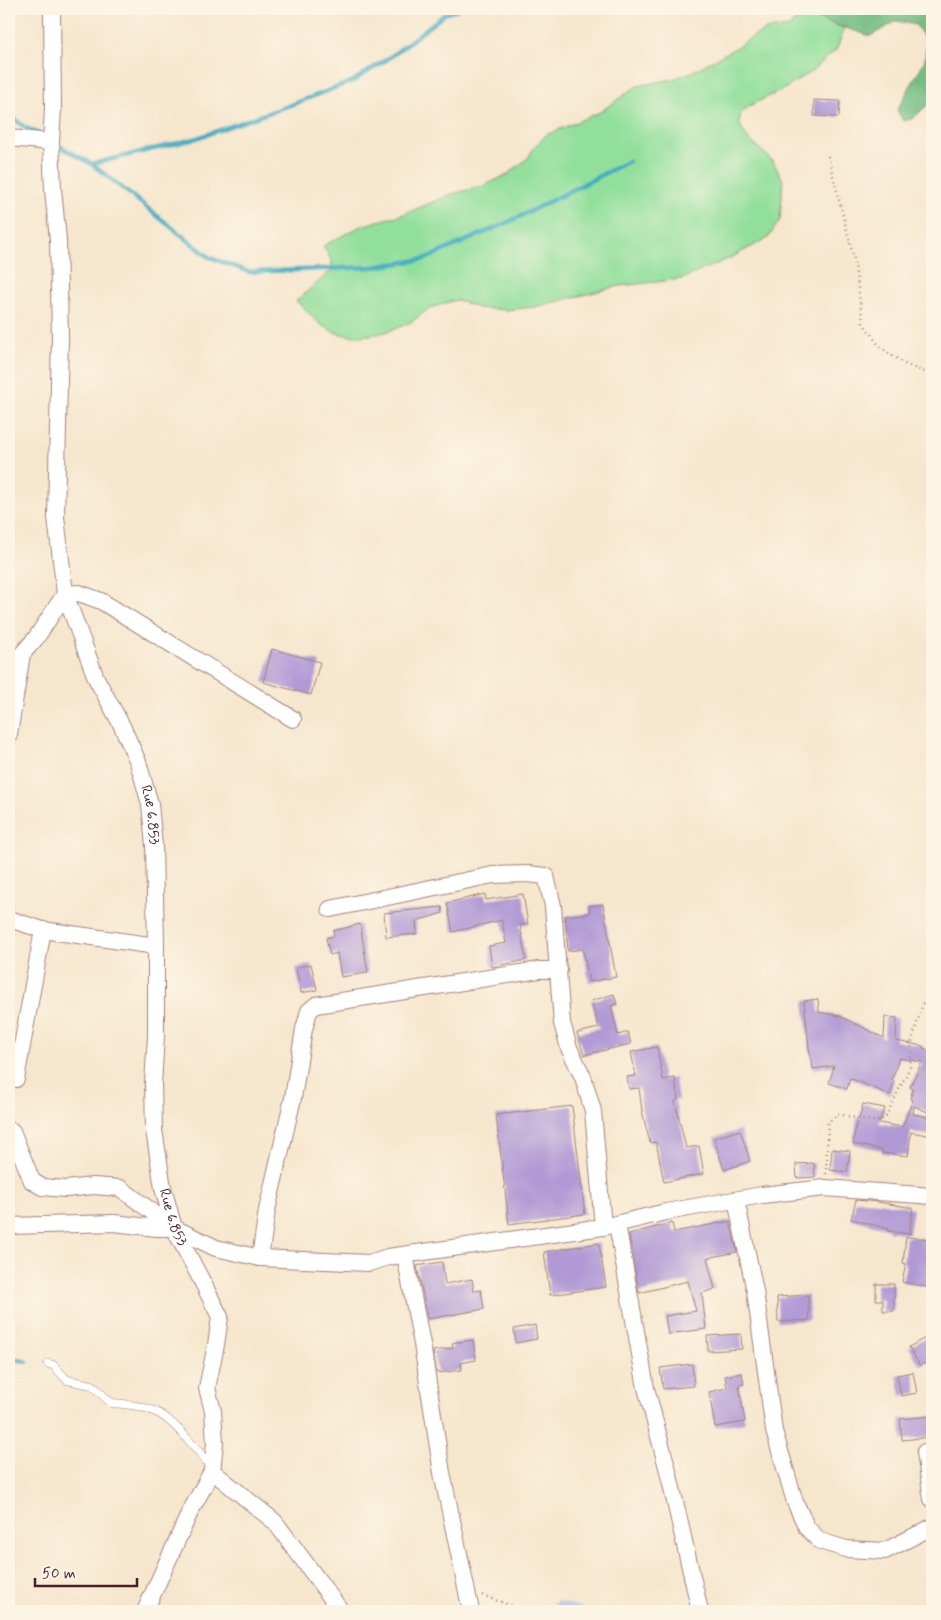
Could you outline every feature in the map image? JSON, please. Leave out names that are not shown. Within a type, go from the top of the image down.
[{"type":"street","name":"Rue 6.853","points":[[52,9],[53,109],[51,142],[58,240],[60,337],[56,517],[65,594],[96,678],[122,726],[138,762],[150,804],[154,855],[156,946],[154,1130],[163,1188],[174,1228],[206,1286],[220,1317],[207,1388],[215,1443],[212,1471]]},
{"type":"street","points":[[9,138],[51,142]]},
{"type":"street","points":[[9,734],[15,652],[36,638],[65,594],[79,593],[101,601],[293,719]]},
{"type":"street","points":[[330,909],[493,875],[528,874],[546,876],[553,906],[562,1023],[569,1048],[583,1077],[593,1111],[610,1225],[646,1388],[668,1471],[700,1611]]},
{"type":"street","points":[[9,919],[43,930],[156,946]]},
{"type":"street","points":[[16,1078],[43,930]]},
{"type":"street","points":[[260,1258],[267,1210],[293,1098],[304,1029],[310,1011],[316,1005],[538,970],[559,970]]},
{"type":"street","points":[[12,1131],[32,1181],[42,1187],[66,1189],[93,1186],[120,1188],[174,1228],[216,1248],[260,1258],[369,1263],[388,1257],[610,1225],[666,1212],[762,1195],[825,1188],[932,1196]]},
{"type":"street","points":[[736,1200],[755,1291],[774,1431],[795,1502],[807,1528],[820,1541],[846,1549],[885,1551],[932,1527]]},
{"type":"street","points":[[9,1226],[114,1223],[174,1228]]},
{"type":"street","points":[[405,1255],[422,1344],[442,1472],[471,1611]]},
{"type":"street","points":[[932,1451],[926,1452],[932,1499]]},
{"type":"street","points":[[145,1611],[190,1512],[212,1471],[275,1522],[341,1611]]},
{"type":"lane","points":[[48,1364],[53,1365],[67,1380],[92,1385],[111,1403],[148,1409],[162,1415],[202,1454],[212,1471]]},
{"type":"path","points":[[828,156],[854,260],[863,323],[880,347],[905,364],[932,374]]},
{"type":"path","points":[[825,1188],[828,1122],[838,1114],[875,1122],[885,1118],[910,1067],[912,1040],[932,973]]},
{"type":"path","points":[[467,1590],[525,1611]]},
{"type":"shaded area","points":[[558,1601],[595,1611],[547,1611]]},
{"type":"green space","points":[[804,9],[932,9],[932,101],[912,119],[903,121],[897,110],[925,60],[926,40],[916,25],[897,21],[870,36],[827,22]]},
{"type":"green space","points":[[804,10],[827,22],[844,28],[837,49],[812,71],[784,89],[751,105],[741,113],[739,123],[746,137],[772,160],[783,180],[780,220],[768,238],[730,258],[682,279],[619,286],[535,307],[506,310],[479,308],[457,300],[431,308],[399,327],[366,336],[345,335],[324,327],[296,301],[331,271],[332,261],[323,246],[361,226],[404,214],[452,194],[483,186],[507,175],[529,157],[533,148],[546,135],[600,112],[637,86],[673,79],[692,72],[766,30],[789,27]]},
{"type":"building","points":[[814,100],[840,101],[839,117],[814,116]]},
{"type":"building","points":[[272,649],[320,662],[311,695],[263,682]]},
{"type":"building","points":[[485,894],[486,900],[523,894],[528,924],[520,925],[526,960],[492,967],[489,946],[506,943],[502,920],[453,932],[447,903]]},
{"type":"building","points":[[603,904],[616,977],[589,982],[583,949],[568,951],[565,916],[590,913],[589,906]]},
{"type":"building","points":[[442,907],[443,913],[416,921],[417,934],[386,937],[384,913]]},
{"type":"building","points":[[360,924],[368,973],[341,977],[337,953],[330,955],[326,938],[334,936],[333,931]]},
{"type":"building","points":[[311,964],[317,990],[301,993],[296,968]]},
{"type":"building","points":[[614,994],[617,1004],[611,1006],[618,1035],[628,1032],[631,1044],[584,1055],[577,1033],[599,1028],[591,1001]]},
{"type":"building","points":[[818,999],[819,1012],[840,1016],[884,1038],[885,1017],[897,1018],[896,1041],[923,1046],[923,1048],[928,1050],[932,1039],[932,1114],[914,1106],[913,1114],[932,1118],[932,1136],[911,1132],[908,1156],[882,1153],[882,1150],[853,1144],[857,1118],[859,1119],[863,1104],[885,1108],[879,1123],[902,1127],[913,1100],[910,1099],[913,1089],[910,1087],[922,1062],[899,1058],[892,1080],[894,1081],[890,1095],[850,1078],[847,1089],[829,1083],[834,1066],[813,1069],[809,1048],[804,1001]]},
{"type":"building","points":[[657,1047],[663,1080],[675,1078],[678,1100],[675,1101],[686,1148],[699,1146],[704,1174],[664,1182],[656,1142],[650,1143],[642,1111],[639,1088],[629,1089],[627,1077],[636,1076],[631,1052]]},
{"type":"building","points":[[572,1106],[585,1214],[509,1224],[496,1115]]},
{"type":"building","points":[[740,1130],[750,1161],[724,1170],[714,1138]]},
{"type":"building","points":[[832,1149],[850,1151],[847,1172],[830,1170]]},
{"type":"building","points":[[814,1163],[815,1177],[797,1178],[796,1164]]},
{"type":"building","points":[[856,1200],[913,1208],[909,1234],[888,1231],[889,1229],[851,1219]]},
{"type":"building","points":[[730,1221],[737,1252],[707,1258],[715,1289],[702,1293],[706,1329],[668,1334],[665,1316],[696,1311],[688,1281],[639,1293],[629,1234],[672,1223],[674,1232]]},
{"type":"building","points":[[906,1237],[932,1239],[932,1264],[927,1287],[902,1282],[906,1264],[903,1263]]},
{"type":"building","points":[[599,1243],[606,1287],[550,1295],[544,1252]]},
{"type":"building","points":[[442,1262],[445,1284],[472,1279],[474,1291],[481,1290],[484,1309],[428,1319],[417,1266]]},
{"type":"building","points":[[876,1284],[894,1284],[894,1311],[883,1311],[883,1300],[876,1300]]},
{"type":"building","points":[[808,1295],[809,1320],[778,1322],[777,1297]]},
{"type":"building","points":[[535,1325],[537,1339],[516,1343],[514,1329]]},
{"type":"building","points":[[741,1334],[742,1349],[708,1351],[707,1336]]},
{"type":"building","points":[[932,1334],[932,1359],[920,1366],[909,1347]]},
{"type":"building","points":[[473,1340],[476,1360],[461,1363],[462,1370],[437,1373],[433,1351],[453,1348],[452,1343]]},
{"type":"building","points":[[692,1364],[694,1386],[663,1389],[660,1368]]},
{"type":"building","points":[[913,1372],[917,1393],[901,1396],[897,1375]]},
{"type":"building","points":[[742,1373],[744,1384],[739,1385],[745,1422],[715,1427],[709,1392],[727,1388],[725,1376]]},
{"type":"building","points":[[932,1416],[932,1437],[902,1440],[900,1419]]},
{"type":"waterway","points":[[92,164],[194,139],[353,81],[389,58],[445,14],[458,9]]},
{"type":"waterway","points":[[9,114],[23,126],[39,134]]},
{"type":"waterway","points":[[54,143],[92,164],[209,257],[249,272],[373,267],[425,259],[515,219],[629,161]]},
{"type":"waterway","points":[[9,1357],[27,1362]]}]
